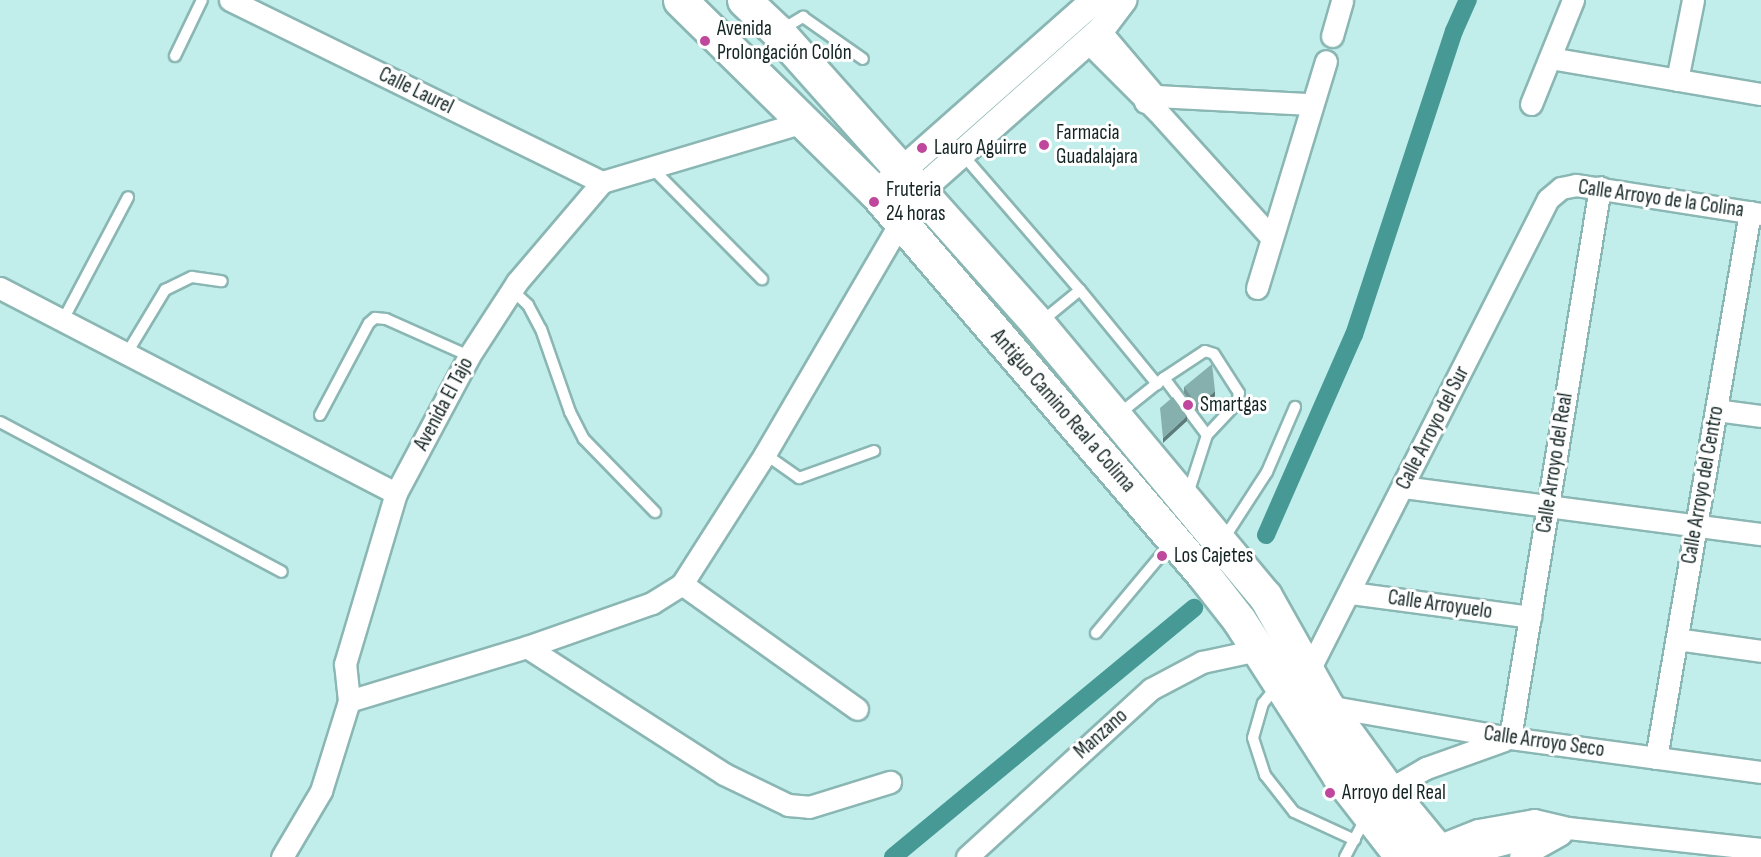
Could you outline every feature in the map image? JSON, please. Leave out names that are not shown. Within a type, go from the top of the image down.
[{"type":"main road","name":"Antiguo Camino Real a Colima","points":[[680,0],[807,121],[890,210],[1174,540],[1239,620],[1258,650],[1328,706],[1370,814],[1438,854]]},
{"type":"main road","name":"Antiguo Camino Real a Colima","points":[[764,13],[1038,324],[1265,596],[1294,678],[1339,776],[1402,857]]},
{"type":"street","name":"Calle Laurel","points":[[230,0],[602,182]]},
{"type":"street","points":[[349,701],[528,647],[652,603],[682,584],[765,454],[890,210],[910,181],[1095,0]]},
{"type":"street","points":[[910,181],[962,154],[1094,37],[1123,0]]},
{"type":"street","points":[[1332,36],[1342,0]]},
{"type":"street","points":[[1531,104],[1574,0]]},
{"type":"street","points":[[1677,80],[1693,0]]},
{"type":"street","points":[[1094,37],[1271,237]]},
{"type":"street","points":[[1550,58],[1761,94]]},
{"type":"street","points":[[1257,288],[1311,104],[1326,61]]},
{"type":"street","points":[[1153,103],[1311,104]]},
{"type":"street","points":[[602,182],[807,121]]},
{"type":"street","name":"Avenida El Tajo","points":[[282,857],[321,791],[349,701],[345,664],[396,493],[469,356],[512,290],[602,182]]},
{"type":"street","name":"Calle Arroyo de la Colina","points":[[1561,188],[1600,187],[1756,213]]},
{"type":"street","name":"Calle Arroyo del Real","points":[[1510,738],[1600,187]]},
{"type":"street","name":"Calle Arroyo del Sur","points":[[1294,678],[1351,593],[1548,199],[1561,188]]},
{"type":"street","name":"Calle Arroyo del Centro","points":[[1656,758],[1716,410],[1756,213]]},
{"type":"street","points":[[0,288],[396,493]]},
{"type":"street","points":[[1716,410],[1761,416]]},
{"type":"street","points":[[1403,487],[1761,534]]},
{"type":"street","points":[[682,584],[857,709]]},
{"type":"street","name":"Calle Arroyuelo","points":[[1351,593],[1530,617]]},
{"type":"street","points":[[1677,639],[1761,651]]},
{"type":"street","points":[[528,647],[724,774],[788,805],[809,807],[890,782]]},
{"type":"street","name":"Manzano","points":[[967,857],[1151,689],[1202,662],[1258,650]]},
{"type":"street","name":"Calle Arroyo Seco","points":[[1328,706],[1510,738],[1761,772]]},
{"type":"street","points":[[1370,814],[1467,751],[1510,738]]},
{"type":"street","points":[[1520,857],[1568,828],[1693,849],[1761,849]]},
{"type":"street","points":[[1438,854],[1482,838],[1548,838]]},
{"type":"lane","points":[[175,56],[202,0]]},
{"type":"lane","points":[[764,13],[802,17],[863,59]]},
{"type":"lane","points":[[962,154],[1207,435]]},
{"type":"lane","points":[[651,167],[762,279]]},
{"type":"lane","points":[[63,320],[128,197]]},
{"type":"lane","points":[[127,354],[165,290],[192,277],[222,281]]},
{"type":"lane","points":[[512,290],[528,304],[541,329],[570,412],[584,439],[655,512]]},
{"type":"lane","points":[[1038,324],[1080,290]]},
{"type":"lane","points":[[320,415],[369,323],[375,318],[386,319],[469,356]]},
{"type":"lane","points":[[1117,416],[1161,381],[1205,351],[1214,354],[1239,393],[1237,403],[1207,435],[1187,501]]},
{"type":"lane","points":[[1222,543],[1267,472],[1295,407]]},
{"type":"lane","points":[[0,422],[282,572]]},
{"type":"lane","points":[[765,454],[799,478],[874,451]]},
{"type":"lane","points":[[1096,633],[1174,540]]},
{"type":"lane","points":[[1294,678],[1263,703],[1253,738],[1266,775],[1294,812],[1370,814],[1345,857]]},
{"type":"building","points":[[1212,364],[1215,391],[1198,406],[1184,387]]},
{"type":"building","points":[[1173,397],[1187,416],[1163,438],[1160,408]]},
{"type":"waterway","points":[[1266,535],[1354,335],[1454,31],[1468,0]]},
{"type":"waterway","points":[[893,857],[1194,608]]},
{"type":"place","name":"Avenida Prolongación Colón","points":[[705,41]]},
{"type":"place","name":"Farmacia Guadalajara","points":[[1044,145]]},
{"type":"place","name":"Lauro Aguirre","points":[[922,148]]},
{"type":"place","name":"Fruteria 24 horas","points":[[874,202]]},
{"type":"place","name":"Smartgas","points":[[1188,405]]},
{"type":"place","name":"Los Cajetes","points":[[1162,556]]},
{"type":"place","name":"Arroyo del Real","points":[[1330,793]]}]
